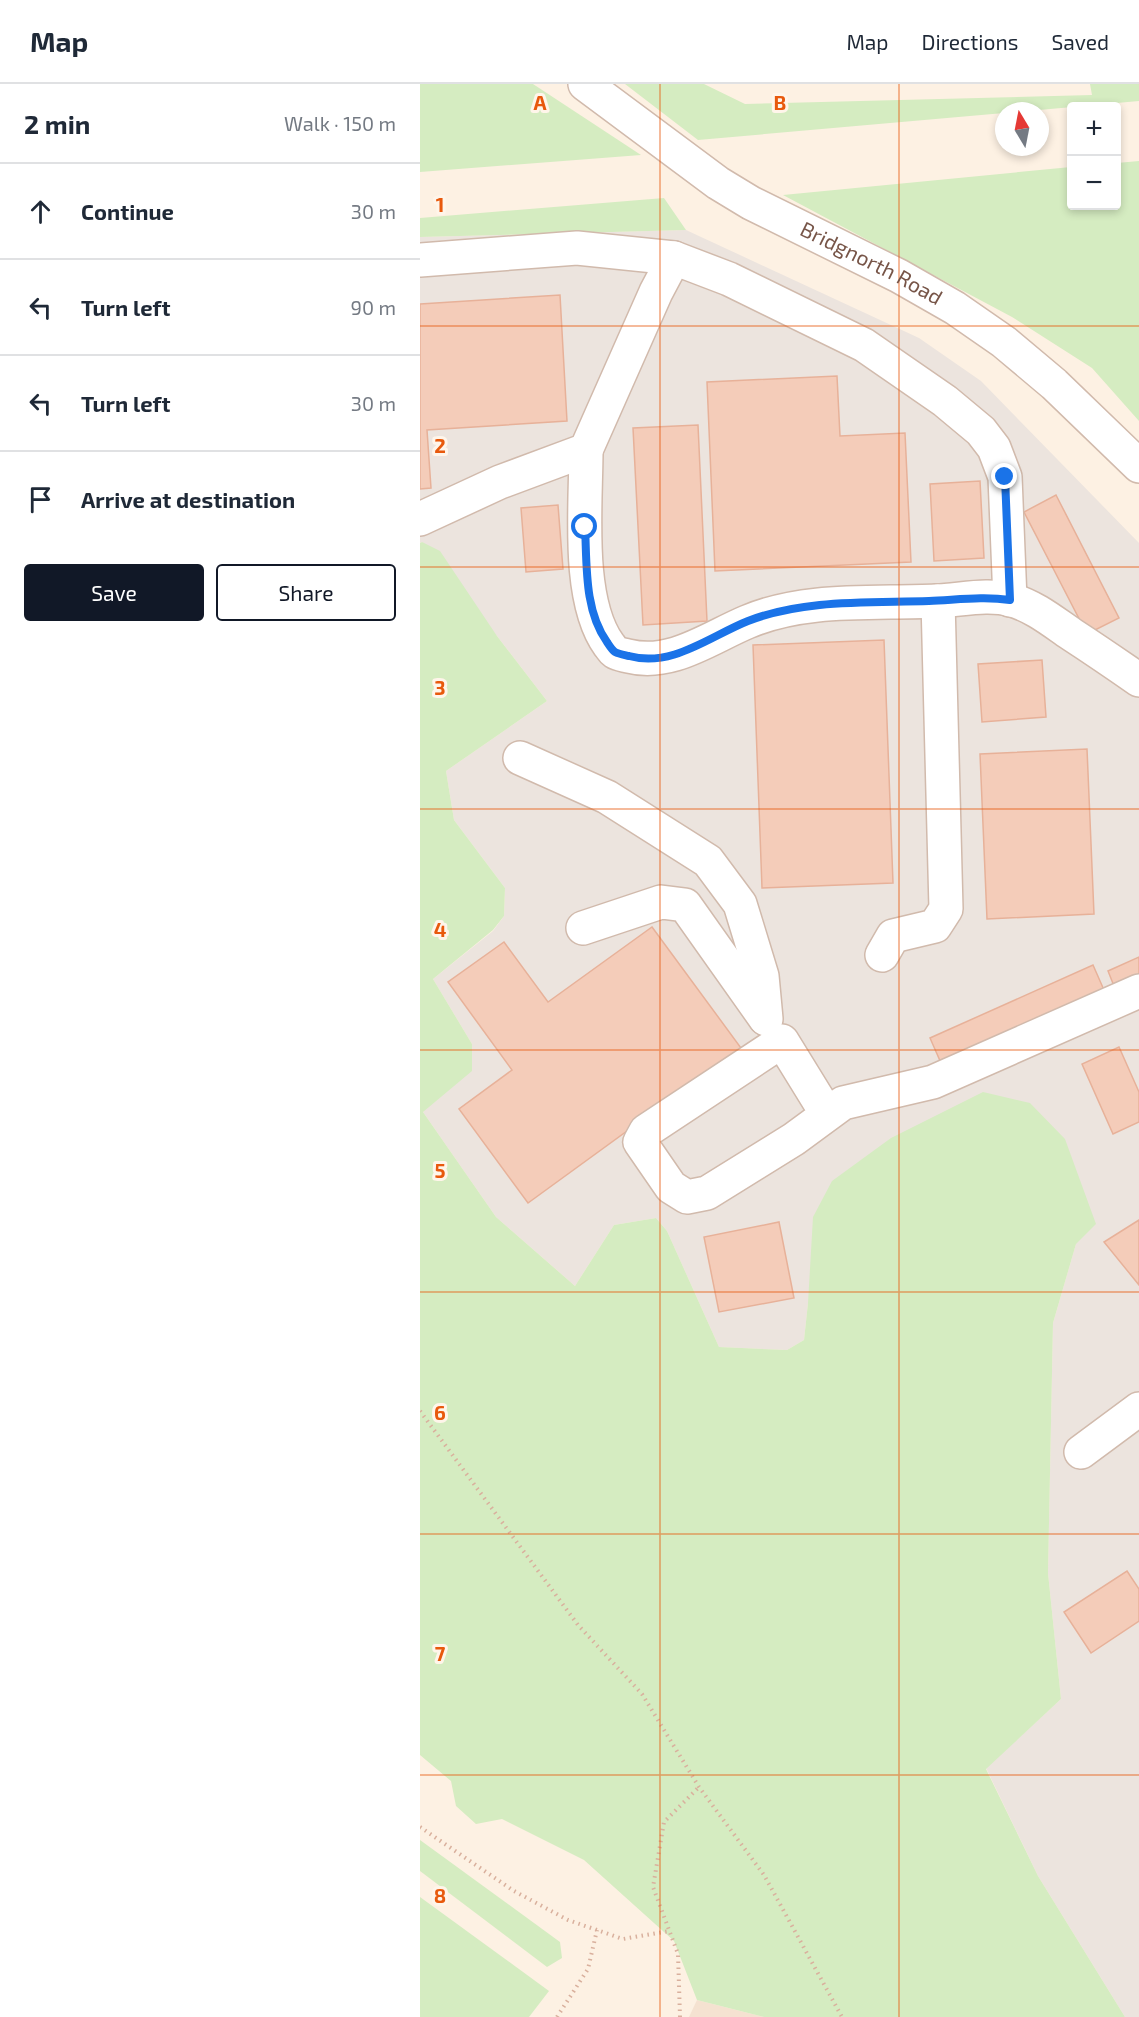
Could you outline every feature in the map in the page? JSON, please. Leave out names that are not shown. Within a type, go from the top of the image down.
[{"type":"street","name":"Bridgnorth Road","points":[[585,84],[718,183],[751,203],[899,276],[955,308],[1004,342],[1054,384],[1139,466]]},
{"type":"street","points":[[420,260],[577,248],[674,258],[729,279],[864,345],[945,401],[981,431],[994,448],[1005,477],[1010,600]]},
{"type":"street","points":[[674,258],[656,292],[586,450],[585,527],[592,611],[601,634],[615,652],[642,660],[666,657],[699,645],[748,621],[784,610],[853,603],[988,597],[1010,600],[1033,607],[1139,680]]},
{"type":"street","points":[[420,519],[500,482],[586,450]]},
{"type":"street","points":[[882,955],[893,936],[935,926],[946,909],[938,601]]},
{"type":"street","points":[[520,758],[607,797],[708,861],[740,904],[762,976],[774,1030]]},
{"type":"street","points":[[584,928],[660,902],[685,905],[774,1030],[827,1114]]},
{"type":"street","points":[[774,1030],[646,1131],[640,1142],[670,1187],[687,1197],[707,1193],[794,1139],[843,1103],[933,1082],[1139,991]]},
{"type":"street","points":[[1081,1452],[1139,1409]]},
{"type":"path","points":[[420,1411],[578,1625],[642,1694],[699,1787],[764,1875],[842,2017]]},
{"type":"path","points":[[680,2017],[678,1954],[653,1887],[664,1822],[699,1787]]},
{"type":"path","points":[[420,1827],[513,1891],[568,1920],[623,1939],[669,1931]]},
{"type":"path","points":[[557,2017],[588,1969],[597,1930]]},
{"type":"shaded area","points":[[686,230],[919,338],[981,381],[1139,543],[1139,2017],[1125,2017],[1038,1876],[986,1768],[1061,1699],[1048,1573],[1053,1323],[1076,1244],[808,1303],[804,1340],[787,1350],[719,1347],[667,1231],[656,1218],[614,1225],[575,1286],[496,1217],[423,1112],[472,1044],[433,979],[493,931],[504,916],[505,888],[454,820],[446,771],[547,701],[422,542],[420,543],[420,237]]},
{"type":"shaded area","points":[[697,2000],[764,2017],[689,2017]]},
{"type":"green space","points":[[420,84],[533,84],[641,155],[420,172]]},
{"type":"green space","points":[[625,84],[704,84],[745,104],[1092,95],[1090,84],[1139,84],[1139,101],[1067,102],[1067,107],[1049,109],[1049,102],[995,102],[995,114],[698,140]]},
{"type":"green space","points":[[1139,161],[1139,421],[1092,368],[1012,317],[783,195],[1067,167],[1067,210],[1121,210],[1121,163]]},
{"type":"green space","points":[[664,198],[686,230],[420,237],[420,218]]},
{"type":"green space","points":[[420,543],[440,551],[497,636],[547,701],[446,771],[454,820],[505,888],[504,916],[493,930],[433,979],[472,1044],[472,1071],[423,1112],[496,1217],[575,1286],[614,1225],[656,1218],[667,1231],[719,1347],[787,1350],[804,1340],[813,1217],[832,1181],[891,1138],[983,1092],[1030,1103],[1065,1139],[1096,1224],[1076,1244],[1053,1323],[1048,1573],[1061,1699],[986,1769],[1038,1876],[1125,2017],[764,2017],[697,2000],[674,1941],[584,1860],[502,1819],[476,1824],[456,1806],[451,1781],[420,1755]]},
{"type":"green space","points":[[420,1840],[560,1942],[562,1958],[547,1967],[420,1871]]},
{"type":"green space","points":[[420,1897],[549,1991],[529,2017],[420,2017]]},
{"type":"building","points":[[560,295],[567,421],[427,430],[431,488],[420,489],[420,304]]},
{"type":"building","points":[[837,376],[840,436],[905,433],[911,562],[715,571],[707,382]]},
{"type":"building","points":[[698,425],[707,621],[643,625],[633,428]]},
{"type":"building","points":[[980,481],[984,558],[934,561],[930,484]]},
{"type":"building","points":[[1056,495],[1119,618],[1087,634],[1024,512]]},
{"type":"building","points":[[558,505],[563,569],[526,572],[521,508]]},
{"type":"building","points":[[884,640],[893,883],[762,888],[753,645]]},
{"type":"building","points":[[1042,660],[1046,717],[982,722],[978,664]]},
{"type":"building","points":[[1087,749],[1094,914],[987,919],[980,754]]},
{"type":"building","points":[[652,927],[741,1048],[528,1203],[459,1109],[512,1070],[448,982],[504,942],[548,1002]]},
{"type":"building","points":[[1139,957],[1139,975],[1114,986],[1108,971]]},
{"type":"building","points":[[1093,965],[1104,990],[941,1063],[930,1038]]},
{"type":"building","points":[[1119,1047],[1139,1092],[1139,1122],[1113,1134],[1082,1064]]},
{"type":"building","points":[[1139,1220],[1139,1285],[1104,1242]]},
{"type":"building","points":[[779,1222],[794,1298],[719,1312],[704,1237]]},
{"type":"building","points":[[1127,1571],[1139,1589],[1139,1621],[1091,1653],[1064,1612]]},
{"type":"route","points":[[585,527],[592,611],[601,634],[615,652],[642,660],[666,657],[699,645],[748,621],[784,610],[853,603],[988,597],[1010,600],[1005,477]]}]
